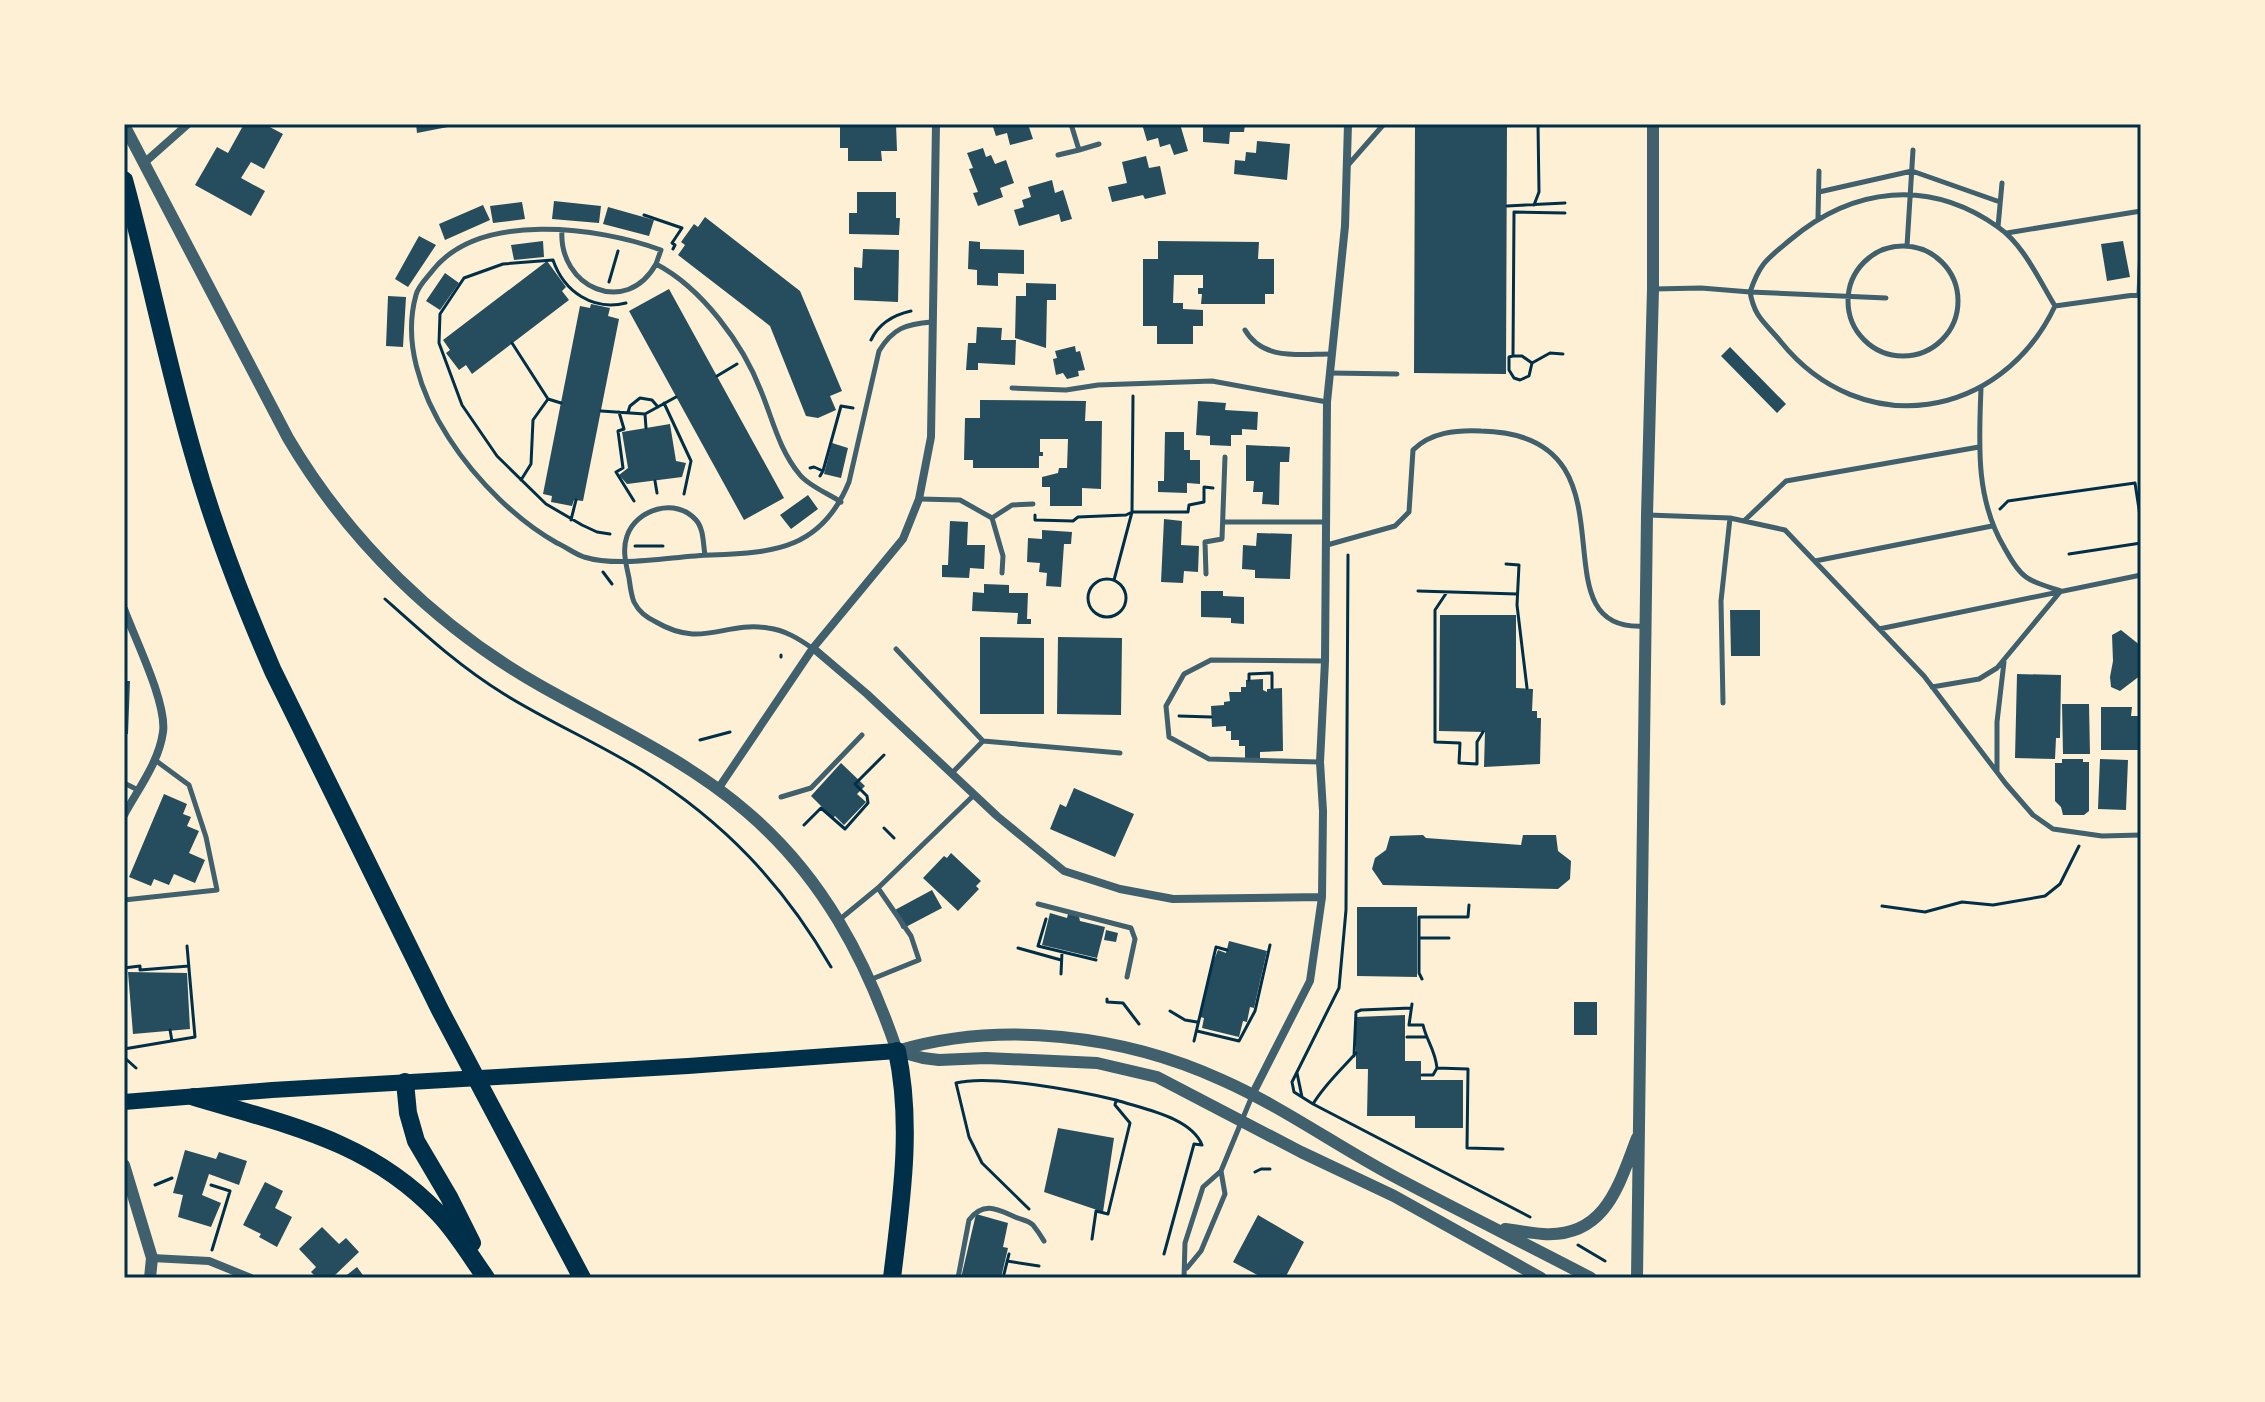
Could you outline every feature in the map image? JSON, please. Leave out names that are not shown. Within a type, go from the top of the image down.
[{"type":"highway","points":[[124,180],[189,440],[239,590],[273,671],[440,1010],[582,1278]]},
{"type":"highway","points":[[892,1278],[904,1144],[904,1100],[897,1051]]},
{"type":"highway","points":[[405,1082],[410,1124],[420,1150],[449,1197],[488,1278]]},
{"type":"highway","points":[[194,1097],[319,1134],[375,1162],[409,1186],[441,1216],[488,1278]]},
{"type":"main road","points":[[124,1102],[897,1051]]},
{"type":"street","points":[[144,163],[188,124]]},
{"type":"street","points":[[718,789],[813,648],[903,539],[919,499],[931,437],[936,124]]},
{"type":"street","points":[[1252,1095],[1310,981],[1322,897],[1320,762],[1325,661],[1327,402],[1345,226],[1348,124]]},
{"type":"street","points":[[1637,1278],[1653,124]]},
{"type":"street","points":[[124,125],[294,449],[330,501],[370,548],[431,607],[495,658],[718,789],[760,824],[794,859],[839,920],[870,980],[897,1051]]},
{"type":"street","points":[[124,609],[157,696],[163,730],[155,760],[124,815]]},
{"type":"street","points":[[813,648],[1064,871],[1120,889],[1173,899],[1322,897]]},
{"type":"street","points":[[897,1051],[936,1040],[992,1036],[1058,1037],[1168,1059],[1224,1080],[1395,1177],[1591,1278]]},
{"type":"street","points":[[897,1051],[939,1060],[986,1058],[1097,1063],[1157,1077],[1301,1152],[1394,1196],[1541,1278]]},
{"type":"street","points":[[1493,1227],[1546,1235],[1585,1224],[1612,1201],[1641,1127]]},
{"type":"street","points":[[124,1165],[152,1258],[150,1278]]},
{"type":"street","points":[[152,1258],[209,1261],[251,1278]]},
{"type":"lane","points":[[1071,124],[1079,150]]},
{"type":"lane","points":[[1349,164],[1384,124]]},
{"type":"lane","points":[[1058,155],[1099,144]]},
{"type":"lane","points":[[1907,246],[1913,150]]},
{"type":"lane","points":[[1818,219],[1819,171]]},
{"type":"lane","points":[[1819,192],[1912,171],[2000,202]]},
{"type":"lane","points":[[1998,227],[2002,183]]},
{"type":"lane","points":[[1910,196],[1930,197],[1965,208],[2006,233],[2031,265],[2055,306],[2045,326],[2018,362],[1981,388],[1954,399],[1911,405],[1868,401],[1816,377],[1759,319],[1753,309],[1750,292],[1758,268],[1831,210],[1855,201],[1910,196]]},
{"type":"lane","points":[[2006,233],[2141,211]]},
{"type":"lane","points":[[562,230],[564,256],[570,269],[593,288],[622,292],[646,278],[661,250],[608,234],[562,230],[506,233],[473,242],[443,257],[416,291],[412,313],[413,347],[424,387],[441,428],[459,457],[488,488],[539,533],[584,557],[626,561],[744,554],[803,541],[823,524],[841,502],[849,482],[879,351],[889,335],[902,326],[933,322]]},
{"type":"lane","points":[[1907,246],[1935,255],[1947,268],[1956,283],[1958,310],[1952,328],[1940,342],[1915,355],[1897,356],[1879,350],[1864,340],[1853,324],[1848,296],[1853,279],[1868,258],[1884,249],[1907,246]]},
{"type":"lane","points":[[2055,306],[2140,296],[2141,248]]},
{"type":"lane","points":[[656,264],[670,272],[712,312],[739,345],[762,391],[776,436],[800,476],[841,502]]},
{"type":"lane","points":[[1653,289],[1701,288],[1886,298]]},
{"type":"lane","points":[[1245,330],[1249,337],[1272,354],[1331,354]]},
{"type":"lane","points":[[1329,373],[1397,374]]},
{"type":"lane","points":[[1012,388],[1066,390],[1098,385],[1212,381],[1327,402]]},
{"type":"lane","points":[[1981,388],[1979,447],[1983,496],[1992,526],[2011,559],[2026,577],[2061,591]]},
{"type":"lane","points":[[1326,546],[1395,526],[1409,512],[1413,450],[1424,439],[1456,432],[1511,434],[1547,448],[1560,460],[1572,479],[1591,599],[1606,617],[1625,627],[1645,626]]},
{"type":"lane","points":[[1744,521],[1786,481],[1979,447]]},
{"type":"lane","points":[[1206,574],[1205,542],[1222,539],[1225,457]]},
{"type":"lane","points":[[919,499],[960,500],[992,518],[1003,556],[1002,573]]},
{"type":"lane","points":[[992,518],[1012,505],[1033,504]]},
{"type":"lane","points":[[705,555],[702,530],[697,521],[678,509],[646,513],[625,539],[633,601],[644,616],[684,635],[769,628],[795,636],[813,648]]},
{"type":"lane","points":[[1647,515],[1730,518],[1785,530],[1932,687],[2033,815],[2053,829],[2102,836],[2141,835]]},
{"type":"lane","points":[[1723,703],[1721,601],[1730,518]]},
{"type":"lane","points":[[1223,522],[1325,522]]},
{"type":"lane","points":[[1814,561],[1992,526]]},
{"type":"lane","points":[[1878,629],[2141,575]]},
{"type":"lane","points":[[1932,687],[1979,679],[2004,661],[2061,591]]},
{"type":"lane","points":[[896,649],[983,741],[1120,753]]},
{"type":"lane","points":[[1320,762],[1209,759],[1169,737],[1166,706],[1184,674],[1211,660],[1325,661]]},
{"type":"lane","points":[[1997,772],[1997,722],[2004,661]]},
{"type":"lane","points":[[781,797],[811,788],[862,735]]},
{"type":"lane","points":[[952,773],[983,741]]},
{"type":"lane","points":[[124,900],[217,890],[206,837],[189,785],[155,760]]},
{"type":"lane","points":[[124,783],[138,790]]},
{"type":"lane","points":[[839,920],[878,888],[975,795]]},
{"type":"lane","points":[[870,980],[919,960],[911,936],[878,888]]},
{"type":"lane","points":[[1038,904],[1131,928],[1135,939],[1127,977]]},
{"type":"lane","points":[[1184,1278],[1185,1243],[1203,1187],[1221,1171],[1252,1095]]},
{"type":"lane","points":[[1186,1269],[1201,1251],[1225,1194],[1221,1171]]},
{"type":"lane","points":[[958,1278],[969,1220],[975,1213],[991,1208],[1001,1209],[1030,1222],[1044,1241]]},
{"type":"path","points":[[1534,205],[1539,192],[1538,124]]},
{"type":"path","points":[[1547,213],[1548,203]]},
{"type":"path","points":[[1507,206],[1565,203]]},
{"type":"path","points":[[1513,356],[1514,212],[1565,213]]},
{"type":"path","points":[[610,534],[597,532],[571,520],[546,504],[497,456],[462,405],[439,343],[440,314],[464,278],[512,262],[553,260],[573,293],[583,299],[603,304],[624,304],[636,298]]},
{"type":"path","points":[[608,285],[614,266]]},
{"type":"path","points":[[512,343],[548,399],[561,403]]},
{"type":"path","points":[[1532,363],[1522,356],[1509,357],[1509,370],[1514,378],[1520,380],[1529,376],[1532,363],[1550,353],[1563,354]]},
{"type":"path","points":[[717,376],[737,365],[736,360]]},
{"type":"path","points":[[1114,580],[1132,512],[1133,385]]},
{"type":"path","points":[[601,411],[645,414],[676,397]]},
{"type":"path","points":[[628,413],[630,406],[640,398],[652,400],[658,407]]},
{"type":"path","points":[[521,480],[531,464],[533,420],[548,399]]},
{"type":"path","points":[[664,403],[691,461],[684,494]]},
{"type":"path","points":[[619,412],[624,429],[618,431],[623,468],[616,472],[634,501]]},
{"type":"path","points":[[645,414],[646,428]]},
{"type":"path","points":[[655,481],[657,493]]},
{"type":"path","points":[[1992,526],[2002,505],[2008,501],[2135,483],[2141,522]]},
{"type":"path","points":[[1033,504],[1035,520],[1073,521],[1078,517],[1126,515],[1132,512],[1188,512],[1189,505],[1204,502],[1204,487],[1224,488]]},
{"type":"path","points":[[571,520],[576,500]]},
{"type":"path","points":[[2069,554],[2141,543]]},
{"type":"path","points":[[635,546],[673,545]]},
{"type":"path","points":[[1348,555],[1346,910],[1342,960],[1339,988],[1292,1087],[1294,1092],[1313,1104],[1535,1219]]},
{"type":"path","points":[[1506,564],[1519,565],[1517,594],[1527,688]]},
{"type":"path","points":[[603,572],[612,584]]},
{"type":"path","points":[[1102,580],[1114,580],[1123,587],[1126,603],[1115,615],[1104,616],[1090,605],[1089,593],[1102,580]]},
{"type":"path","points":[[1418,591],[1517,594]]},
{"type":"path","points":[[1447,592],[1435,610],[1435,742],[1460,743],[1459,763],[1477,764],[1477,742],[1483,732]]},
{"type":"path","points":[[385,599],[447,655],[502,693],[640,769],[682,797],[760,865],[808,927],[831,967]]},
{"type":"path","points":[[1249,680],[1249,674],[1272,674],[1272,688]]},
{"type":"path","points":[[1166,716],[1211,717]]},
{"type":"path","points":[[700,740],[730,732]]},
{"type":"path","points":[[804,825],[821,808],[845,829],[868,803],[867,796],[855,784],[884,755]]},
{"type":"path","points":[[884,828],[894,838]]},
{"type":"path","points":[[1882,906],[1925,912],[1962,902],[1993,905],[2045,896],[2060,884],[2083,833]]},
{"type":"path","points":[[1422,979],[1419,973],[1419,917],[1468,917],[1469,905]]},
{"type":"path","points":[[1037,953],[1050,907]]},
{"type":"path","points":[[1419,938],[1449,938]]},
{"type":"path","points":[[1197,1031],[1239,1041],[1255,1011],[1270,945]]},
{"type":"path","points":[[124,1049],[195,1037],[187,946]]},
{"type":"path","points":[[1038,946],[1096,960]]},
{"type":"path","points":[[1194,1041],[1216,947],[1227,950]]},
{"type":"path","points":[[1018,948],[1061,960]]},
{"type":"path","points":[[1061,974],[1062,952]]},
{"type":"path","points":[[124,968],[189,966]]},
{"type":"path","points":[[1107,999],[1107,1002],[1123,1003],[1139,1024]]},
{"type":"path","points":[[1313,1104],[1324,1085],[1355,1054],[1356,1012],[1361,1010],[1411,1006],[1409,1025],[1423,1025],[1426,1037],[1435,1050],[1437,1068],[1433,1075],[1422,1075]]},
{"type":"path","points":[[1170,1011],[1185,1020],[1197,1022]]},
{"type":"path","points":[[170,1030],[172,1041]]},
{"type":"path","points":[[1407,1037],[1426,1037]]},
{"type":"path","points":[[126,1059],[136,1068]]},
{"type":"path","points":[[1437,1068],[1468,1069],[1467,1148],[1503,1149]]},
{"type":"path","points":[[1034,1215],[982,1163],[969,1137],[956,1083],[967,1080],[998,1082],[1085,1093],[1116,1100],[1194,1130],[1202,1145],[1194,1144],[1164,1254]]},
{"type":"path","points":[[1092,1239],[1096,1211],[1108,1214],[1110,1208],[1130,1123],[1115,1105],[1116,1100]]},
{"type":"path","points":[[1255,1172],[1270,1169]]},
{"type":"path","points":[[155,1185],[172,1178]]},
{"type":"path","points":[[209,1261],[230,1191],[211,1185]]},
{"type":"path","points":[[1578,1237],[1578,1246],[1605,1261]]},
{"type":"path","points":[[1003,1278],[1009,1254]]},
{"type":"path","points":[[1007,1261],[1039,1266]]},
{"type":"building","points":[[244,124],[264,124],[283,134],[264,169],[251,162],[241,178],[265,191],[251,216],[195,185],[217,147],[228,153]]},
{"type":"building","points":[[416,124],[457,124],[458,125],[417,133]]},
{"type":"building","points":[[896,124],[897,151],[881,151],[882,161],[848,161],[848,148],[840,148],[840,126]]},
{"type":"building","points":[[992,124],[1028,124],[1033,139],[1010,145],[1007,133],[996,136]]},
{"type":"building","points":[[1142,124],[1180,124],[1188,151],[1174,155],[1170,144],[1160,147],[1158,138],[1147,141]]},
{"type":"building","points":[[1209,124],[1245,124],[1244,132],[1230,132],[1229,144],[1203,142],[1203,127],[1209,127]]},
{"type":"building","points":[[1415,124],[1507,124],[1506,374],[1414,373]]},
{"type":"building","points":[[1257,141],[1290,144],[1287,180],[1234,174],[1235,160],[1245,161],[1246,152],[1256,153]]},
{"type":"building","points":[[983,148],[986,157],[991,155],[995,164],[1006,160],[1014,183],[1000,188],[1003,197],[978,206],[973,193],[978,192],[969,169],[973,168],[967,153]]},
{"type":"building","points":[[1146,156],[1149,168],[1160,166],[1166,194],[1112,202],[1108,187],[1127,183],[1122,162]]},
{"type":"building","points":[[1052,180],[1055,193],[1063,190],[1072,219],[1061,222],[1059,214],[1019,226],[1014,210],[1024,207],[1022,200],[1031,197],[1028,187]]},
{"type":"building","points":[[857,192],[896,192],[899,235],[849,234],[849,213],[857,213]]},
{"type":"building","points":[[554,201],[601,206],[599,223],[552,219]]},
{"type":"building","points":[[522,202],[525,219],[493,223],[490,206]]},
{"type":"building","points":[[483,205],[490,220],[445,240],[439,224]]},
{"type":"building","points":[[608,207],[654,220],[649,236],[603,224]]},
{"type":"building","points":[[705,217],[800,291],[842,391],[830,396],[836,410],[818,418],[806,416],[770,326],[678,255],[685,245],[681,242],[694,224],[698,227]]},
{"type":"building","points":[[419,236],[436,245],[408,287],[395,279]]},
{"type":"building","points":[[543,241],[544,257],[514,260],[511,245]]},
{"type":"building","points":[[969,241],[980,242],[980,249],[1024,250],[1024,274],[998,273],[998,286],[977,285],[977,270],[968,269]]},
{"type":"building","points":[[1158,241],[1259,242],[1258,259],[1274,259],[1274,294],[1265,294],[1265,304],[1201,304],[1202,294],[1198,294],[1198,288],[1203,288],[1203,275],[1174,275],[1173,303],[1183,303],[1183,309],[1203,310],[1203,326],[1193,326],[1193,344],[1157,344],[1157,326],[1143,326],[1143,259],[1158,259]]},
{"type":"building","points":[[2123,241],[2130,277],[2107,281],[2101,244]]},
{"type":"building","points":[[863,249],[899,250],[898,302],[854,300],[854,267],[862,268]]},
{"type":"building","points":[[547,261],[566,287],[562,291],[569,300],[472,374],[466,365],[459,370],[446,353],[450,350],[443,340]]},
{"type":"building","points":[[445,273],[459,283],[440,310],[426,301]]},
{"type":"building","points":[[1026,283],[1056,284],[1056,300],[1047,300],[1046,348],[1015,338],[1016,296],[1026,296]]},
{"type":"building","points":[[669,289],[784,498],[744,520],[629,311]]},
{"type":"building","points":[[388,296],[406,297],[403,347],[386,346]]},
{"type":"building","points":[[591,304],[610,308],[608,316],[619,319],[583,501],[574,500],[572,506],[551,502],[552,496],[543,494],[580,306],[590,308]]},
{"type":"building","points":[[977,327],[1002,328],[1001,340],[1016,340],[1015,365],[978,363],[978,370],[966,370],[968,343],[976,343]]},
{"type":"building","points":[[1075,346],[1076,352],[1080,351],[1085,370],[1078,371],[1079,376],[1067,379],[1063,373],[1056,375],[1055,351]]},
{"type":"building","points":[[1730,347],[1786,404],[1777,413],[1721,356]]},
{"type":"building","points":[[980,400],[1086,401],[1085,421],[1102,421],[1101,489],[1082,488],[1082,506],[1050,506],[1050,487],[1042,487],[1042,477],[1058,473],[1059,468],[1067,468],[1068,439],[1040,439],[1043,456],[1039,456],[1039,468],[973,468],[973,460],[964,460],[965,418],[980,418]]},
{"type":"building","points":[[1198,401],[1226,403],[1225,410],[1258,412],[1257,430],[1242,429],[1242,435],[1231,435],[1231,446],[1210,445],[1210,436],[1196,435]]},
{"type":"building","points":[[670,424],[676,461],[686,463],[682,477],[627,484],[619,475],[628,468],[622,432]]},
{"type":"building","points":[[1165,432],[1184,432],[1184,450],[1190,450],[1190,460],[1200,460],[1200,484],[1187,483],[1187,493],[1158,492],[1158,481],[1164,481]]},
{"type":"building","points":[[832,443],[848,448],[841,478],[824,474]]},
{"type":"building","points":[[1246,445],[1290,447],[1289,462],[1280,462],[1279,505],[1262,504],[1263,492],[1253,492],[1254,481],[1246,481]]},
{"type":"building","points":[[808,495],[818,509],[791,529],[780,515]]},
{"type":"building","points":[[1164,519],[1182,521],[1181,545],[1199,546],[1198,572],[1184,571],[1183,583],[1161,582]]},
{"type":"building","points":[[950,521],[968,522],[967,545],[985,545],[984,569],[970,568],[969,578],[942,577],[942,565],[948,565]]},
{"type":"building","points":[[1042,530],[1072,532],[1071,544],[1064,544],[1061,587],[1046,586],[1047,573],[1039,572],[1040,563],[1027,562],[1028,538],[1042,539]]},
{"type":"building","points":[[1257,533],[1292,534],[1290,579],[1255,578],[1255,570],[1242,569],[1243,545],[1256,546]]},
{"type":"building","points":[[984,584],[1009,585],[1009,593],[1028,593],[1027,619],[1031,619],[1031,624],[1017,624],[1018,613],[972,611],[973,592],[984,593]]},
{"type":"building","points":[[1201,591],[1223,591],[1223,596],[1244,597],[1244,624],[1231,623],[1231,618],[1201,617]]},
{"type":"building","points":[[1730,610],[1760,610],[1760,656],[1731,656]]},
{"type":"building","points":[[1440,615],[1516,615],[1516,688],[1533,689],[1532,711],[1537,711],[1537,718],[1541,718],[1540,764],[1484,767],[1485,732],[1439,731]]},
{"type":"building","points":[[2121,630],[2141,646],[2141,675],[2120,691],[2111,687],[2110,677],[2112,635]]},
{"type":"building","points":[[980,637],[1044,638],[1044,714],[980,714]]},
{"type":"building","points":[[1058,637],[1122,638],[1121,715],[1057,714]]},
{"type":"building","points":[[2017,674],[2061,675],[2060,738],[2056,738],[2055,759],[2015,758]]},
{"type":"building","points":[[1263,679],[1263,690],[1267,692],[1267,689],[1282,688],[1283,751],[1260,752],[1260,759],[1245,759],[1245,746],[1239,746],[1239,740],[1231,740],[1231,731],[1226,731],[1226,726],[1212,727],[1211,706],[1230,701],[1229,692],[1241,692],[1241,687],[1246,687],[1246,680]]},
{"type":"building","points":[[124,681],[130,681],[128,734],[124,734]]},
{"type":"building","points":[[2062,704],[2089,704],[2090,754],[2063,754]]},
{"type":"building","points":[[2101,707],[2132,707],[2131,716],[2141,716],[2141,750],[2101,750]]},
{"type":"building","points":[[2062,759],[2089,762],[2089,811],[2084,815],[2063,815],[2055,801],[2055,763],[2062,763]]},
{"type":"building","points":[[2100,759],[2128,760],[2126,810],[2098,809]]},
{"type":"building","points":[[841,763],[865,786],[857,794],[866,802],[844,825],[811,796]]},
{"type":"building","points":[[1074,788],[1134,814],[1115,857],[1050,829],[1060,804],[1066,807]]},
{"type":"building","points":[[164,794],[187,804],[183,814],[191,817],[187,826],[199,831],[189,853],[205,860],[195,883],[174,874],[169,885],[154,879],[151,886],[129,877]]},
{"type":"building","points":[[1423,835],[1426,838],[1521,845],[1523,835],[1556,835],[1558,851],[1571,861],[1570,879],[1558,889],[1383,885],[1372,869],[1375,858],[1386,850],[1390,836]]},
{"type":"building","points":[[951,853],[981,881],[976,886],[979,889],[958,911],[923,878],[944,856],[947,858]]},
{"type":"building","points":[[932,890],[942,908],[902,929],[893,911]]},
{"type":"building","points":[[1357,907],[1417,907],[1417,977],[1357,976]]},
{"type":"building","points":[[1050,913],[1067,918],[1068,914],[1074,915],[1080,921],[1105,927],[1097,958],[1042,945]]},
{"type":"building","points":[[1106,930],[1118,933],[1116,942],[1104,940]]},
{"type":"building","points":[[1229,941],[1267,951],[1254,1008],[1250,1007],[1239,1037],[1202,1028],[1204,1018],[1200,1017],[1214,960],[1218,950],[1226,953]]},
{"type":"building","points":[[128,972],[187,973],[190,1029],[133,1034]]},
{"type":"building","points":[[1574,1002],[1597,1002],[1597,1035],[1574,1035]]},
{"type":"building","points":[[1405,1015],[1405,1061],[1421,1061],[1421,1080],[1463,1080],[1463,1128],[1415,1128],[1415,1116],[1367,1116],[1368,1069],[1356,1069],[1356,1017]]},
{"type":"building","points":[[1058,1128],[1114,1138],[1103,1212],[1044,1192]]},
{"type":"building","points":[[185,1150],[216,1159],[219,1152],[247,1161],[239,1185],[209,1174],[202,1195],[221,1203],[211,1227],[178,1217],[183,1195],[173,1193]]},
{"type":"building","points":[[265,1182],[283,1191],[275,1208],[292,1217],[277,1247],[243,1225]]},
{"type":"building","points":[[976,1214],[1008,1223],[1003,1247],[1008,1248],[1001,1278],[961,1278]]},
{"type":"building","points":[[1258,1215],[1304,1242],[1285,1278],[1263,1278],[1233,1262]]},
{"type":"building","points":[[322,1227],[339,1244],[346,1238],[359,1252],[332,1278],[317,1278],[311,1272],[316,1267],[299,1249]]},
{"type":"building","points":[[357,1267],[365,1278],[343,1278]]}]
